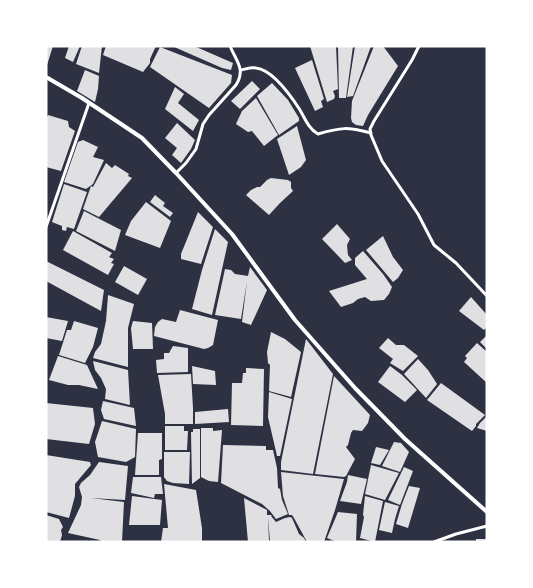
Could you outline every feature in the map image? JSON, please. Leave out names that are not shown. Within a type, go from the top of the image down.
[{"type":"street","points":[[176,173],[196,149],[203,124],[209,115],[239,80],[241,70],[230,46]]},
{"type":"street","points":[[420,46],[374,121],[370,133],[382,161],[418,214],[434,245],[456,263],[487,296]]},
{"type":"street","points":[[241,70],[258,68],[267,72],[286,89],[308,124],[318,134],[336,128],[352,128],[370,133]]},
{"type":"street","points":[[46,77],[142,138],[232,234],[295,320],[355,388],[405,439],[487,512]]},
{"type":"street","points":[[46,228],[89,103]]},
{"type":"street","points":[[434,542],[487,526]]},
{"type":"building","points":[[46,46],[53,46],[47,65],[46,65]]},
{"type":"building","points":[[69,46],[80,46],[73,62],[65,58]]},
{"type":"building","points":[[82,46],[102,46],[99,73],[76,64]]},
{"type":"building","points":[[106,46],[156,46],[150,63],[143,72],[103,55]]},
{"type":"building","points":[[172,46],[194,46],[233,63],[231,70],[222,68]]},
{"type":"building","points":[[310,46],[336,46],[338,89],[333,91],[334,99],[327,102]]},
{"type":"building","points":[[338,46],[353,46],[346,98],[339,98]]},
{"type":"building","points":[[355,46],[371,46],[353,96],[347,97]]},
{"type":"building","points":[[374,46],[383,46],[398,66],[363,126],[356,125],[352,122],[351,118],[352,101]]},
{"type":"building","points":[[160,47],[232,75],[231,83],[209,108],[150,67]]},
{"type":"building","points":[[312,60],[324,99],[321,101],[323,107],[315,111],[295,68]]},
{"type":"building","points":[[85,70],[99,76],[95,102],[77,91]]},
{"type":"building","points":[[252,81],[260,89],[240,109],[231,101]]},
{"type":"building","points":[[272,83],[288,100],[299,118],[299,121],[279,135],[257,96]]},
{"type":"building","points":[[175,87],[184,94],[178,103],[199,120],[193,131],[165,109]]},
{"type":"building","points":[[256,98],[278,135],[264,146],[252,131],[248,132],[236,124],[242,111]]},
{"type":"building","points":[[48,115],[68,121],[69,127],[75,131],[61,171],[46,167],[46,120]]},
{"type":"building","points":[[177,123],[195,140],[181,163],[172,155],[177,148],[165,138]]},
{"type":"building","points":[[297,126],[306,160],[301,167],[289,175],[277,139]]},
{"type":"building","points":[[83,140],[98,147],[93,157],[104,160],[93,184],[86,189],[64,182],[78,142]]},
{"type":"building","points":[[106,163],[112,168],[115,165],[132,178],[99,217],[83,209],[91,186],[93,187]]},
{"type":"building","points":[[271,178],[288,180],[291,182],[293,191],[269,215],[246,195]]},
{"type":"building","points":[[64,184],[87,192],[74,229],[67,227],[66,231],[62,230],[62,226],[52,222]]},
{"type":"building","points":[[155,195],[165,203],[163,206],[173,213],[170,217],[150,202]]},
{"type":"building","points":[[146,202],[171,221],[160,248],[125,235],[131,221]]},
{"type":"building","points":[[84,211],[121,230],[115,251],[76,231]]},
{"type":"building","points":[[198,212],[213,227],[201,264],[181,259],[181,254]]},
{"type":"building","points":[[337,224],[350,239],[347,245],[348,255],[352,260],[345,263],[322,239]]},
{"type":"building","points":[[215,229],[228,242],[212,315],[192,309]]},
{"type":"building","points":[[73,231],[112,253],[109,257],[114,259],[111,263],[114,264],[108,275],[63,250]]},
{"type":"building","points":[[383,236],[393,257],[403,270],[393,282],[366,250]]},
{"type":"building","points":[[363,251],[392,287],[384,300],[371,301],[365,297],[341,307],[329,291],[367,279],[355,265],[355,258]]},
{"type":"building","points":[[46,261],[104,290],[101,311],[46,281]]},
{"type":"building","points":[[124,266],[147,279],[138,295],[115,282]]},
{"type":"building","points":[[250,267],[267,290],[251,325],[242,322],[247,281],[241,319],[215,315],[225,269],[231,270],[235,274],[248,276]]},
{"type":"building","points":[[108,295],[134,304],[128,328],[128,367],[93,358],[101,344],[106,321]]},
{"type":"building","points":[[471,297],[487,315],[487,327],[484,330],[459,311]]},
{"type":"building","points":[[180,310],[218,320],[213,345],[204,349],[154,336],[155,327],[158,322],[162,319],[176,322]]},
{"type":"building","points":[[46,317],[68,321],[62,341],[46,338]]},
{"type":"building","points":[[74,321],[98,328],[93,347],[85,363],[59,355],[67,330],[71,330]]},
{"type":"building","points":[[133,321],[152,323],[153,349],[133,349],[131,328]]},
{"type":"building","points":[[271,332],[285,339],[301,352],[291,397],[269,391],[270,365],[267,352]]},
{"type":"building","points":[[487,335],[487,349],[480,342]]},
{"type":"building","points":[[388,338],[396,345],[404,345],[418,356],[403,371],[390,363],[393,359],[379,348]]},
{"type":"building","points":[[306,339],[333,374],[313,474],[281,470]]},
{"type":"building","points":[[477,343],[487,352],[487,383],[464,362],[467,358],[465,356]]},
{"type":"building","points":[[173,346],[188,348],[188,372],[157,373],[156,360],[164,359],[164,353],[169,353]]},
{"type":"building","points":[[58,356],[87,365],[98,389],[49,380]]},
{"type":"building","points":[[418,359],[437,384],[426,398],[404,374]]},
{"type":"building","points":[[93,361],[128,370],[130,405],[105,399],[106,389],[95,370]]},
{"type":"building","points":[[192,366],[215,371],[216,385],[193,384]]},
{"type":"building","points":[[390,366],[417,390],[405,402],[378,382]]},
{"type":"building","points":[[246,368],[264,369],[263,426],[231,425],[232,383],[242,383],[243,373],[246,373]]},
{"type":"building","points":[[191,374],[193,424],[165,424],[158,375]]},
{"type":"building","points":[[334,376],[370,415],[368,423],[362,431],[353,430],[351,433],[346,447],[355,459],[344,477],[315,474]]},
{"type":"building","points":[[441,383],[485,415],[472,431],[427,400]]},
{"type":"building","points":[[269,392],[292,399],[280,456],[277,456],[268,417]]},
{"type":"building","points":[[103,401],[134,408],[136,426],[104,419],[101,410]]},
{"type":"building","points":[[46,403],[93,408],[95,424],[89,444],[46,439]]},
{"type":"building","points":[[228,409],[229,422],[195,424],[195,412]]},
{"type":"building","points":[[487,416],[487,431],[477,428],[480,423]]},
{"type":"building","points":[[102,421],[136,429],[135,457],[126,462],[98,457],[95,442]]},
{"type":"building","points":[[165,426],[184,426],[184,431],[188,431],[187,450],[165,450]]},
{"type":"building","points":[[201,428],[213,428],[213,431],[222,430],[218,482],[209,481],[201,477]]},
{"type":"building","points":[[193,429],[200,429],[200,478],[192,484],[191,432],[193,432]]},
{"type":"building","points":[[138,433],[162,433],[162,459],[159,460],[159,475],[135,475]]},
{"type":"building","points":[[394,442],[401,443],[409,452],[400,472],[382,466]]},
{"type":"building","points":[[223,445],[266,446],[266,450],[273,450],[277,468],[278,488],[280,489],[288,514],[276,519],[262,504],[221,483]]},
{"type":"building","points":[[376,447],[389,450],[380,465],[371,463]]},
{"type":"building","points":[[164,452],[190,452],[189,484],[167,481],[164,477]]},
{"type":"building","points":[[46,455],[90,462],[91,465],[75,484],[75,496],[69,518],[46,512]]},
{"type":"building","points":[[99,462],[128,466],[125,500],[91,498],[124,502],[122,542],[101,542],[100,540],[68,533],[81,505],[82,497],[79,487]]},
{"type":"building","points":[[371,465],[399,473],[385,500],[365,494]]},
{"type":"building","points":[[404,467],[413,471],[400,505],[388,500]]},
{"type":"building","points":[[281,472],[344,479],[324,542],[307,542],[292,515],[289,515],[283,496]]},
{"type":"building","points":[[348,475],[367,479],[361,504],[340,501]]},
{"type":"building","points":[[133,477],[161,477],[163,494],[155,494],[154,498],[131,493]]},
{"type":"building","points":[[164,484],[196,490],[202,528],[202,542],[161,542],[163,528],[168,528]]},
{"type":"building","points":[[409,486],[420,488],[408,528],[396,524]]},
{"type":"building","points":[[132,496],[162,500],[160,525],[129,525]]},
{"type":"building","points":[[365,496],[383,501],[375,542],[360,538]]},
{"type":"building","points":[[244,498],[267,510],[267,515],[272,515],[276,522],[285,518],[292,518],[299,534],[306,542],[270,542],[268,516],[269,542],[248,542]]},
{"type":"building","points":[[385,502],[399,506],[392,533],[379,530]]},
{"type":"building","points":[[338,512],[357,514],[356,542],[337,542],[327,538]]},
{"type":"building","points":[[46,515],[59,519],[63,527],[60,542],[46,542]]},
{"type":"building","points":[[476,539],[487,539],[487,542],[476,542]]}]
